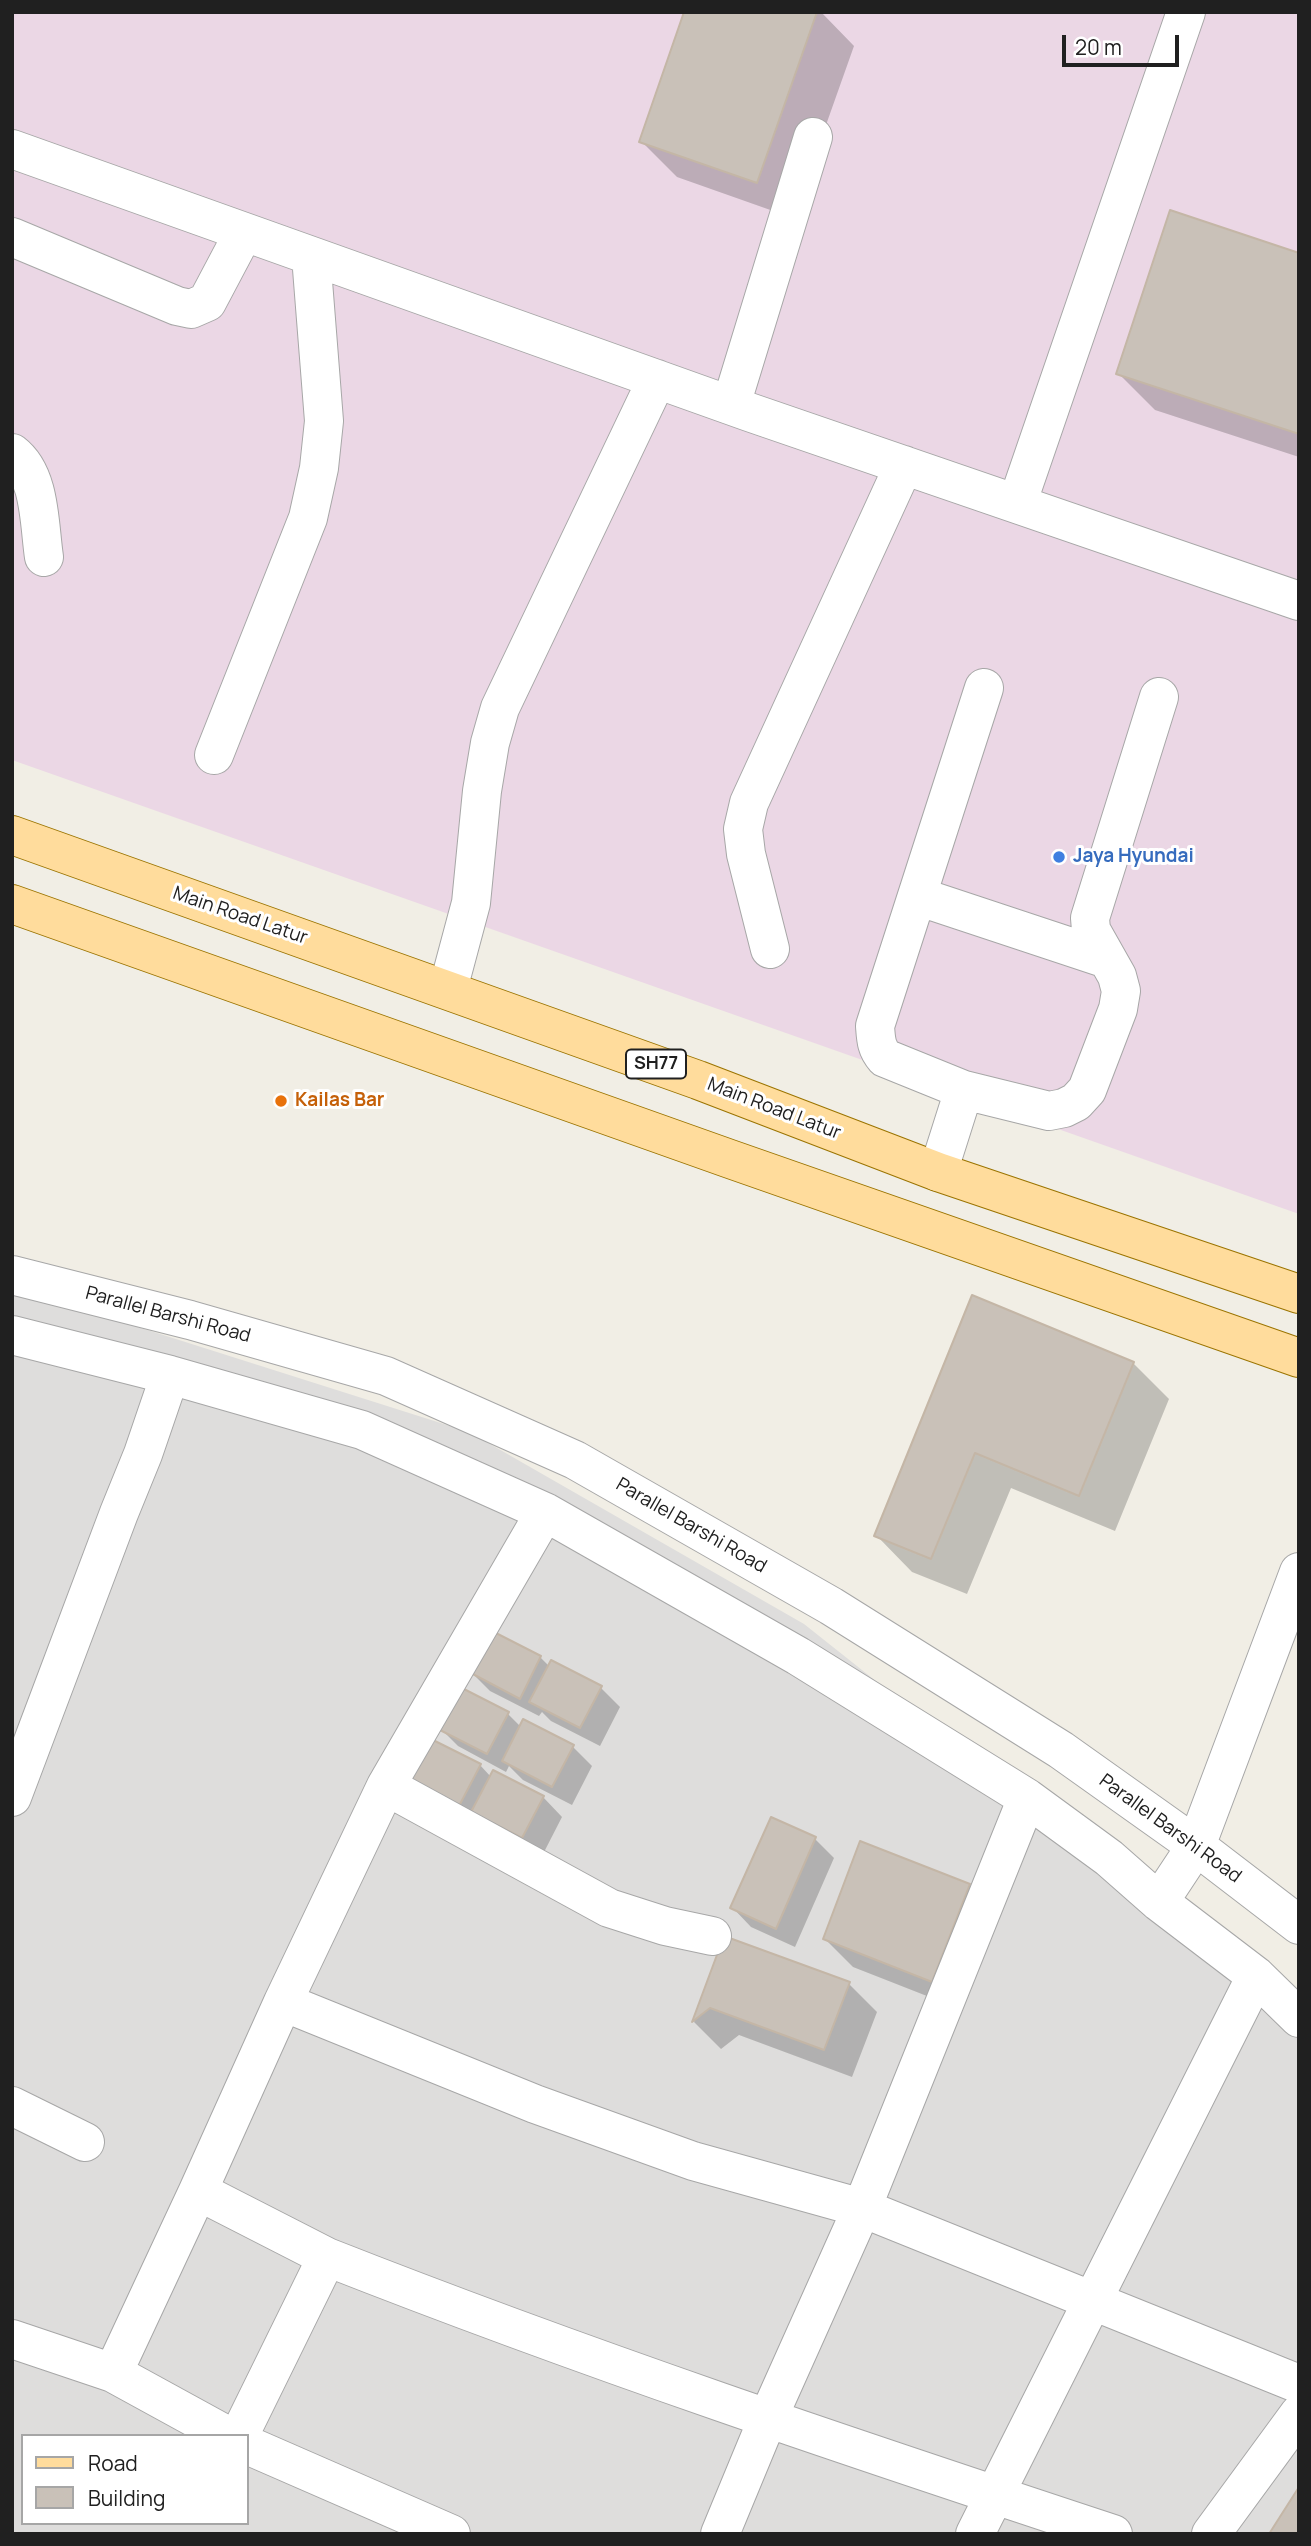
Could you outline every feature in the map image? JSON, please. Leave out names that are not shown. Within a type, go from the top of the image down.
[{"type":"main road","name":"Main Road Latur","points":[[12,835],[448,989],[698,1080],[938,1172],[1299,1294]]},
{"type":"main road","points":[[12,904],[1299,1358]]},
{"type":"street","points":[[1017,504],[1186,12]]},
{"type":"street","points":[[731,405],[813,137]]},
{"type":"street","points":[[12,149],[731,405],[1299,601]]},
{"type":"street","points":[[12,237],[177,306],[191,309],[206,302],[244,232]]},
{"type":"street","points":[[214,755],[308,519],[319,468],[324,421],[311,256]]},
{"type":"street","points":[[448,989],[471,903],[482,791],[490,743],[500,708],[657,379]]},
{"type":"street","points":[[12,453],[19,458],[32,479],[44,557]]},
{"type":"street","points":[[770,949],[746,854],[743,829],[749,803],[904,465]]},
{"type":"street","points":[[984,688],[875,1026],[878,1050],[884,1058],[964,1090],[1049,1111],[1076,1102],[1087,1090],[1118,1009],[1121,991],[1117,976],[1091,930],[1090,918],[1159,697]]},
{"type":"street","points":[[917,896],[1107,959]]},
{"type":"street","points":[[938,1172],[964,1090]]},
{"type":"street","name":"Parallel Barshi Road","points":[[12,1275],[190,1320],[386,1376],[575,1460],[831,1606],[1062,1750],[1196,1846],[1299,1925]]},
{"type":"street","points":[[12,1335],[170,1374],[362,1430],[545,1512],[798,1656],[1027,1798],[1109,1858],[1159,1902],[1256,1976],[1299,2018]]},
{"type":"street","points":[[12,1797],[143,1454],[170,1374]]},
{"type":"street","points":[[113,2373],[283,2002],[386,1786],[545,1512]]},
{"type":"street","points":[[1159,1902],[1196,1846],[1299,1572]]},
{"type":"street","points":[[386,1786],[609,1908],[665,1926],[712,1936]]},
{"type":"street","points":[[720,2534],[768,2418],[862,2208],[1027,1798]]},
{"type":"street","points":[[975,2534],[1256,1976]]},
{"type":"street","points":[[283,2002],[535,2104],[693,2161],[862,2208],[1299,2384]]},
{"type":"street","points":[[12,2106],[85,2142]]},
{"type":"street","points":[[198,2191],[327,2257],[542,2339],[1113,2534]]},
{"type":"street","points":[[240,2434],[327,2257]]},
{"type":"street","points":[[12,2339],[113,2373],[224,2434]]},
{"type":"street","points":[[1211,2534],[1299,2414]]},
{"type":"street","points":[[248,2445],[451,2534]]},
{"type":"shaded area","points":[[12,12],[1299,12],[1299,1214],[12,760]]},
{"type":"shaded area","points":[[12,1287],[469,1432],[804,1624],[1255,1982],[1299,2020],[1299,2534],[12,2534]]},
{"type":"building","points":[[684,12],[817,12],[757,183],[639,142]]},
{"type":"building","points":[[1170,210],[1299,253],[1299,434],[1116,374]]},
{"type":"building","points":[[972,1295],[1134,1362],[1079,1496],[975,1453],[931,1559],[874,1536]]},
{"type":"building","points":[[490,1630],[541,1656],[520,1699],[469,1672]]},
{"type":"building","points":[[551,1660],[602,1686],[580,1728],[529,1702]]},
{"type":"building","points":[[458,1686],[509,1712],[487,1754],[436,1728]]},
{"type":"building","points":[[523,1719],[574,1745],[552,1787],[502,1761]]},
{"type":"building","points":[[429,1738],[481,1764],[459,1806],[408,1780]]},
{"type":"building","points":[[493,1770],[544,1796],[522,1838],[471,1812]]},
{"type":"building","points":[[771,1817],[816,1837],[776,1929],[730,1908]]},
{"type":"building","points":[[860,1841],[970,1884],[932,1982],[823,1939]]},
{"type":"building","points":[[724,1936],[850,1982],[824,2050],[710,2008],[692,2022]]},
{"type":"building","points":[[1299,2487],[1299,2534],[1269,2534]]},
{"type":"place","name":"Jaya Hyundai","points":[[1059,857]]},
{"type":"place","name":"Kailas Bar","points":[[281,1101]]}]
